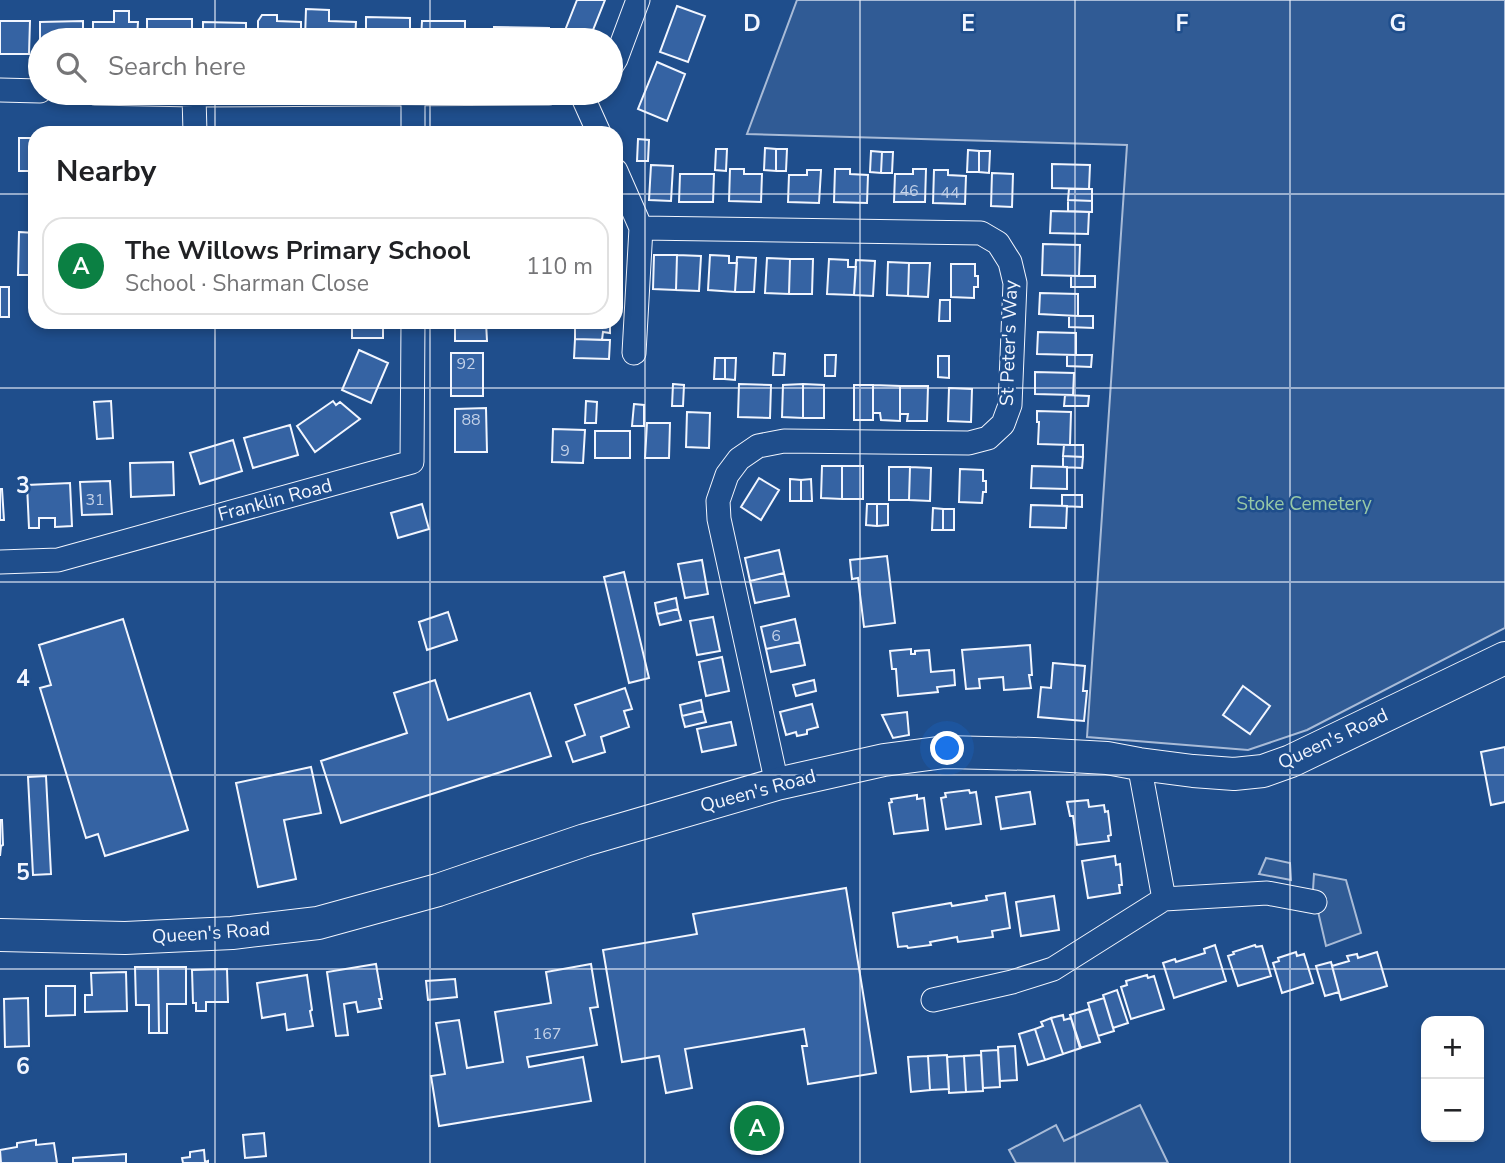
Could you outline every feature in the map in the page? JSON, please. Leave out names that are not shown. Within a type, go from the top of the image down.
[{"type":"street","points":[[623,40],[638,0]]},
{"type":"street","points":[[0,90],[28,91]]},
{"type":"street","points":[[194,105],[195,126]]},
{"type":"street","points":[[413,105],[413,126]]},
{"type":"street","points":[[586,105],[596,126]]},
{"type":"street","points":[[623,187],[641,228],[634,353]]},
{"type":"street","name":"St Peter's Way","points":[[641,228],[981,233],[998,243],[1010,262],[1015,284],[1010,405],[1003,424],[988,438],[969,443],[784,441],[758,446],[740,459],[727,475],[718,501],[719,519],[777,784]]},
{"type":"street","name":"Franklin Road","points":[[0,562],[58,560],[412,462],[412,329]]},
{"type":"street","name":"Queen's Road","points":[[0,935],[125,938],[232,933],[318,923],[438,890],[606,833],[777,784],[884,760],[945,752],[1107,758],[1193,771],[1234,774],[1263,771],[1291,761],[1505,658]]},
{"type":"street","points":[[1139,764],[1164,899]]},
{"type":"street","points":[[933,1000],[1012,982],[1053,969],[1164,899],[1268,885],[1315,902]]},
{"type":"shaded area","name":"Stoke Cemetery","points":[[797,0],[1505,0],[1505,628],[1307,730],[1248,750],[1087,737],[1127,145],[747,134]]},
{"type":"shaded area","points":[[1266,858],[1290,863],[1291,880],[1259,874]]},
{"type":"shaded area","points":[[1314,874],[1346,880],[1361,933],[1326,946],[1313,890]]},
{"type":"shaded area","points":[[1140,1105],[1168,1163],[1016,1163],[1009,1150],[1056,1125],[1064,1141]]},
{"type":"building","points":[[577,0],[605,0],[594,28],[566,28]]},
{"type":"building","points":[[677,6],[705,16],[688,62],[660,52]]},
{"type":"building","points":[[306,9],[329,10],[329,21],[356,22],[356,28],[305,28]]},
{"type":"building","points":[[114,11],[129,11],[129,22],[138,22],[138,28],[93,28],[93,22],[114,22]]},
{"type":"building","points":[[262,15],[277,15],[277,21],[301,22],[301,28],[258,28]]},
{"type":"building","points":[[366,17],[410,18],[410,28],[366,28]]},
{"type":"building","points":[[147,19],[192,19],[192,28],[147,28]]},
{"type":"building","points":[[0,21],[30,21],[28,54],[0,54]]},
{"type":"building","points":[[83,21],[83,28],[40,28],[40,22]]},
{"type":"building","points":[[422,21],[465,21],[465,28],[422,28]]},
{"type":"building","points":[[203,22],[246,23],[246,28],[203,28]]},
{"type":"building","points":[[657,62],[685,74],[667,121],[638,109]]},
{"type":"building","points":[[19,138],[28,138],[28,171],[19,171]]},
{"type":"building","points":[[638,139],[649,140],[648,161],[637,161]]},
{"type":"building","points":[[765,148],[776,149],[776,171],[764,170]]},
{"type":"building","points":[[716,149],[727,149],[726,171],[715,170]]},
{"type":"building","points":[[776,149],[787,149],[786,171],[776,171]]},
{"type":"building","points":[[968,150],[979,151],[979,172],[967,172]]},
{"type":"building","points":[[871,151],[882,152],[881,173],[870,172]]},
{"type":"building","points":[[979,151],[990,151],[989,173],[979,172]]},
{"type":"building","points":[[882,152],[893,152],[892,173],[881,173]]},
{"type":"building","points":[[1052,164],[1090,165],[1089,189],[1052,188]]},
{"type":"building","points":[[651,165],[673,166],[671,201],[649,200]]},
{"type":"building","points":[[730,169],[744,169],[744,174],[762,174],[761,202],[729,201]]},
{"type":"building","points":[[835,169],[850,169],[850,174],[868,175],[867,203],[834,202]]},
{"type":"building","points":[[913,169],[926,169],[925,202],[894,202],[895,174],[913,174]]},
{"type":"building","points":[[807,170],[821,170],[819,203],[788,202],[789,175],[807,175]]},
{"type":"building","points":[[934,170],[948,170],[948,175],[966,176],[965,204],[933,203]]},
{"type":"building","points":[[992,173],[1013,174],[1012,207],[991,206]]},
{"type":"building","points":[[680,174],[714,174],[713,202],[679,202]]},
{"type":"building","points":[[1069,189],[1092,189],[1092,201],[1068,200]]},
{"type":"building","points":[[1068,200],[1092,201],[1092,212],[1068,211]]},
{"type":"building","points":[[1051,211],[1089,212],[1088,234],[1050,233]]},
{"type":"building","points":[[19,232],[28,233],[28,275],[18,275]]},
{"type":"building","points":[[1043,244],[1080,245],[1079,276],[1042,275]]},
{"type":"building","points":[[654,255],[677,255],[676,290],[653,289]]},
{"type":"building","points":[[677,255],[701,256],[699,291],[676,290]]},
{"type":"building","points":[[710,255],[729,256],[729,263],[737,263],[735,292],[708,290]]},
{"type":"building","points":[[737,257],[756,258],[754,292],[735,292]]},
{"type":"building","points":[[767,258],[790,259],[789,294],[765,293]]},
{"type":"building","points":[[790,259],[813,259],[812,294],[789,294]]},
{"type":"building","points":[[829,259],[848,260],[848,267],[856,267],[854,295],[827,294]]},
{"type":"building","points":[[856,260],[875,261],[873,296],[854,295]]},
{"type":"building","points":[[888,262],[909,263],[908,296],[887,295]]},
{"type":"building","points":[[909,263],[930,263],[928,297],[908,296]]},
{"type":"building","points":[[951,264],[975,264],[978,287],[974,287],[974,298],[951,297]]},
{"type":"building","points":[[1071,276],[1095,276],[1095,287],[1071,287]]},
{"type":"building","points":[[0,287],[9,287],[9,317],[0,317]]},
{"type":"building","points":[[1040,293],[1078,294],[1078,316],[1039,314]]},
{"type":"building","points":[[940,300],[950,300],[950,321],[939,321]]},
{"type":"building","points":[[1069,316],[1093,316],[1093,328],[1069,327]]},
{"type":"building","points":[[352,329],[383,329],[383,338],[352,338]]},
{"type":"building","points":[[455,329],[486,329],[487,341],[455,341]]},
{"type":"building","points":[[575,329],[610,329],[610,333],[603,332],[602,340],[575,339]]},
{"type":"building","points":[[1038,332],[1076,333],[1076,355],[1037,354]]},
{"type":"building","points":[[575,339],[610,340],[609,359],[574,358]]},
{"type":"building","points":[[359,350],[388,363],[371,403],[342,390]]},
{"type":"building","points":[[451,353],[483,353],[483,396],[451,396]]},
{"type":"building","points":[[774,353],[785,354],[784,375],[773,375]]},
{"type":"building","points":[[825,355],[836,355],[835,376],[825,376]]},
{"type":"building","points":[[1067,355],[1092,355],[1091,367],[1067,366]]},
{"type":"building","points":[[938,356],[949,356],[949,378],[938,377]]},
{"type":"building","points":[[715,358],[725,358],[725,379],[714,379]]},
{"type":"building","points":[[725,358],[736,358],[735,380],[725,379]]},
{"type":"building","points":[[1035,372],[1074,373],[1073,395],[1035,394]]},
{"type":"building","points":[[673,384],[684,385],[683,406],[672,406]]},
{"type":"building","points":[[739,384],[771,385],[770,418],[738,417]]},
{"type":"building","points":[[803,384],[803,418],[782,417],[783,385]]},
{"type":"building","points":[[803,384],[824,385],[824,418],[803,418]]},
{"type":"building","points":[[854,385],[873,385],[873,420],[854,420]]},
{"type":"building","points":[[873,385],[900,386],[900,421],[881,420],[880,413],[873,413]]},
{"type":"building","points":[[900,386],[928,386],[927,421],[907,421],[908,414],[900,414]]},
{"type":"building","points":[[949,388],[972,389],[971,422],[948,421]]},
{"type":"building","points":[[1065,395],[1089,396],[1088,406],[1064,406]]},
{"type":"building","points":[[111,401],[113,438],[97,439],[94,402]]},
{"type":"building","points":[[333,401],[336,405],[340,402],[360,419],[315,452],[297,426]]},
{"type":"building","points":[[586,401],[597,402],[596,423],[585,423]]},
{"type":"building","points":[[634,404],[644,405],[644,426],[632,426]]},
{"type":"building","points":[[486,408],[487,452],[455,452],[455,409]]},
{"type":"building","points":[[1037,411],[1071,412],[1070,445],[1038,444]]},
{"type":"building","points":[[687,412],[710,413],[709,448],[686,447]]},
{"type":"building","points":[[647,423],[670,423],[669,458],[645,458]]},
{"type":"building","points":[[290,425],[298,455],[253,468],[244,438]]},
{"type":"building","points":[[553,429],[585,430],[583,463],[552,462]]},
{"type":"building","points":[[595,431],[630,431],[630,458],[595,458]]},
{"type":"building","points":[[233,440],[242,471],[200,484],[190,453]]},
{"type":"building","points":[[1064,445],[1083,445],[1083,457],[1063,456]]},
{"type":"building","points":[[1063,456],[1083,457],[1082,468],[1063,467]]},
{"type":"building","points":[[173,462],[174,495],[131,497],[130,463]]},
{"type":"building","points":[[822,466],[842,466],[842,499],[821,498]]},
{"type":"building","points":[[842,466],[863,466],[863,499],[842,499]]},
{"type":"building","points":[[1032,466],[1067,467],[1067,489],[1031,488]]},
{"type":"building","points":[[889,467],[910,467],[909,500],[889,500]]},
{"type":"building","points":[[910,467],[931,468],[930,501],[909,500]]},
{"type":"building","points":[[960,469],[983,470],[986,492],[983,492],[982,503],[959,502]]},
{"type":"building","points":[[759,478],[779,490],[761,520],[741,507]]},
{"type":"building","points":[[790,479],[801,480],[801,501],[790,501]]},
{"type":"building","points":[[811,479],[812,501],[801,501],[801,480]]},
{"type":"building","points":[[110,481],[112,514],[82,515],[80,482]]},
{"type":"building","points":[[70,483],[72,526],[55,527],[55,518],[39,518],[39,528],[29,528],[27,485]]},
{"type":"building","points":[[2,489],[4,520],[0,520]]},
{"type":"building","points":[[1062,495],[1082,495],[1082,507],[1062,506]]},
{"type":"building","points":[[422,504],[429,529],[398,538],[391,513]]},
{"type":"building","points":[[867,504],[877,504],[877,526],[866,525]]},
{"type":"building","points":[[877,504],[888,504],[888,525],[877,526]]},
{"type":"building","points":[[1031,505],[1067,506],[1066,528],[1030,527]]},
{"type":"building","points":[[933,508],[943,509],[943,530],[932,530]]},
{"type":"building","points":[[943,509],[954,509],[954,530],[943,530]]},
{"type":"building","points":[[779,550],[784,573],[750,581],[745,558]]},
{"type":"building","points":[[887,556],[895,623],[864,627],[858,578],[852,579],[850,560]]},
{"type":"building","points":[[702,560],[708,594],[685,598],[678,564]]},
{"type":"building","points":[[624,572],[649,678],[629,683],[604,577]]},
{"type":"building","points":[[784,573],[789,596],[755,603],[750,581]]},
{"type":"building","points":[[676,598],[678,609],[657,614],[655,603]]},
{"type":"building","points":[[678,609],[681,620],[660,625],[657,614]]},
{"type":"building","points":[[448,612],[457,640],[427,650],[419,622]]},
{"type":"building","points":[[713,617],[720,651],[697,655],[690,621]]},
{"type":"building","points":[[123,619],[188,830],[105,856],[98,834],[86,838],[40,688],[51,685],[39,645]]},
{"type":"building","points":[[795,619],[800,642],[766,649],[761,627]]},
{"type":"building","points":[[800,642],[805,665],[771,672],[766,649]]},
{"type":"building","points":[[1030,645],[1031,688],[1004,690],[1003,677],[979,679],[980,688],[966,689],[962,650]]},
{"type":"building","points":[[911,649],[911,654],[929,650],[931,672],[954,670],[955,685],[937,687],[938,692],[898,696],[896,669],[892,669],[890,651]]},
{"type":"building","points":[[722,657],[729,691],[706,696],[699,662]]},
{"type":"building","points":[[1053,663],[1085,666],[1083,691],[1087,691],[1084,721],[1038,717],[1041,687],[1051,688]]},
{"type":"building","points":[[435,680],[448,720],[530,693],[551,756],[341,823],[321,761],[407,733],[394,693]]},
{"type":"building","points":[[814,680],[816,691],[796,696],[793,685]]},
{"type":"building","points":[[1243,686],[1270,706],[1250,734],[1223,715]]},
{"type":"building","points":[[625,688],[632,709],[624,711],[629,727],[601,737],[605,752],[573,762],[566,742],[585,735],[575,705]]},
{"type":"building","points":[[701,700],[703,711],[682,716],[680,705]]},
{"type":"building","points":[[812,704],[818,727],[807,730],[807,734],[797,736],[796,732],[786,735],[780,712]]},
{"type":"building","points":[[703,711],[706,722],[685,727],[682,716]]},
{"type":"building","points":[[907,712],[909,735],[893,738],[882,715]]},
{"type":"building","points":[[731,722],[736,745],[702,752],[697,729]]},
{"type":"building","points":[[1505,747],[1505,802],[1491,805],[1481,752]]},
{"type":"building","points":[[311,767],[321,813],[284,820],[296,879],[258,887],[236,783]]},
{"type":"building","points":[[46,776],[51,874],[33,875],[28,777]]},
{"type":"building","points":[[969,790],[970,793],[976,792],[981,824],[946,829],[941,798],[946,797],[945,793]]},
{"type":"building","points":[[1030,792],[1035,824],[1001,829],[996,797]]},
{"type":"building","points":[[917,795],[917,799],[924,798],[928,830],[894,834],[889,803],[892,802],[891,799]]},
{"type":"building","points":[[1088,800],[1089,807],[1104,805],[1105,812],[1108,811],[1111,835],[1108,836],[1109,841],[1077,845],[1073,816],[1070,816],[1067,802]]},
{"type":"building","points":[[0,820],[3,845],[0,856]]},
{"type":"building","points":[[1115,856],[1116,865],[1120,864],[1120,893],[1088,898],[1082,861]]},
{"type":"building","points":[[846,888],[876,1073],[808,1084],[802,1046],[807,1046],[804,1029],[685,1049],[692,1088],[666,1093],[659,1056],[622,1062],[603,950],[697,934],[693,914]]},
{"type":"building","points":[[1005,893],[1010,928],[992,931],[993,937],[958,942],[957,937],[930,942],[931,945],[898,947],[893,913],[987,900],[986,896]]},
{"type":"building","points":[[1054,896],[1059,930],[1021,936],[1016,902]]},
{"type":"building","points":[[1215,945],[1226,981],[1174,998],[1163,963],[1205,953],[1204,949]]},
{"type":"building","points":[[1255,945],[1262,946],[1271,976],[1238,986],[1228,956]]},
{"type":"building","points":[[1296,952],[1297,956],[1304,954],[1313,983],[1282,993],[1273,963],[1279,961],[1278,958]]},
{"type":"building","points":[[1377,952],[1387,986],[1341,1000],[1332,966],[1349,961],[1347,956],[1357,954],[1358,958]]},
{"type":"building","points":[[1331,962],[1339,992],[1325,996],[1316,966]]},
{"type":"building","points":[[376,964],[381,1008],[358,1012],[356,1002],[344,1004],[348,1035],[336,1036],[327,972]]},
{"type":"building","points":[[591,964],[598,1007],[590,1008],[597,1045],[527,1057],[529,1067],[583,1057],[591,1101],[439,1126],[431,1076],[445,1074],[436,1023],[459,1020],[467,1068],[503,1062],[495,1012],[551,1003],[546,972]]},
{"type":"building","points":[[135,967],[158,967],[159,1033],[149,1033],[149,1005],[136,1005]]},
{"type":"building","points":[[158,967],[186,967],[186,1004],[167,1004],[167,1033],[159,1033]]},
{"type":"building","points":[[227,969],[228,1002],[206,1002],[206,1011],[196,1011],[196,1003],[193,1003],[192,970]]},
{"type":"building","points":[[126,972],[127,1011],[85,1012],[85,995],[92,995],[91,973]]},
{"type":"building","points":[[307,975],[313,1026],[287,1030],[285,1014],[262,1018],[257,983]]},
{"type":"building","points":[[1147,975],[1148,978],[1154,976],[1164,1009],[1131,1019],[1121,987],[1127,985],[1126,981]]},
{"type":"building","points":[[455,979],[457,997],[428,1000],[426,981]]},
{"type":"building","points":[[46,986],[75,986],[75,1015],[46,1016]]},
{"type":"building","points":[[1117,990],[1128,1023],[1113,1028],[1103,995]]},
{"type":"building","points":[[28,998],[29,1046],[5,1047],[4,999]]},
{"type":"building","points":[[1104,998],[1114,1031],[1098,1036],[1088,1003]]},
{"type":"building","points":[[1089,1009],[1100,1042],[1080,1048],[1070,1015]]},
{"type":"building","points":[[1063,1015],[1064,1020],[1071,1018],[1081,1048],[1063,1054],[1051,1018]]},
{"type":"building","points":[[1051,1018],[1063,1054],[1045,1060],[1035,1029],[1043,1026],[1041,1022]]},
{"type":"building","points":[[1035,1029],[1045,1060],[1028,1065],[1019,1034]]},
{"type":"building","points":[[1015,1046],[1017,1080],[1000,1081],[998,1047]]},
{"type":"building","points":[[998,1050],[1000,1087],[983,1088],[981,1051]]},
{"type":"building","points":[[947,1055],[949,1089],[930,1090],[928,1056]]},
{"type":"building","points":[[981,1055],[983,1091],[966,1092],[964,1056]]},
{"type":"building","points":[[928,1056],[930,1090],[911,1092],[908,1057]]},
{"type":"building","points":[[964,1056],[966,1092],[949,1093],[947,1057]]},
{"type":"building","points":[[264,1133],[266,1156],[245,1158],[243,1135]]},
{"type":"building","points":[[36,1140],[36,1145],[54,1143],[57,1163],[1,1163],[0,1150],[17,1147],[17,1143]]},
{"type":"building","points":[[204,1150],[205,1162],[208,1163],[183,1163],[182,1158],[190,1157],[190,1152]]},
{"type":"building","points":[[126,1154],[126,1163],[73,1163],[73,1158]]},
{"type":"place","name":"The Willows Primary School","points":[[757,1128]]}]
